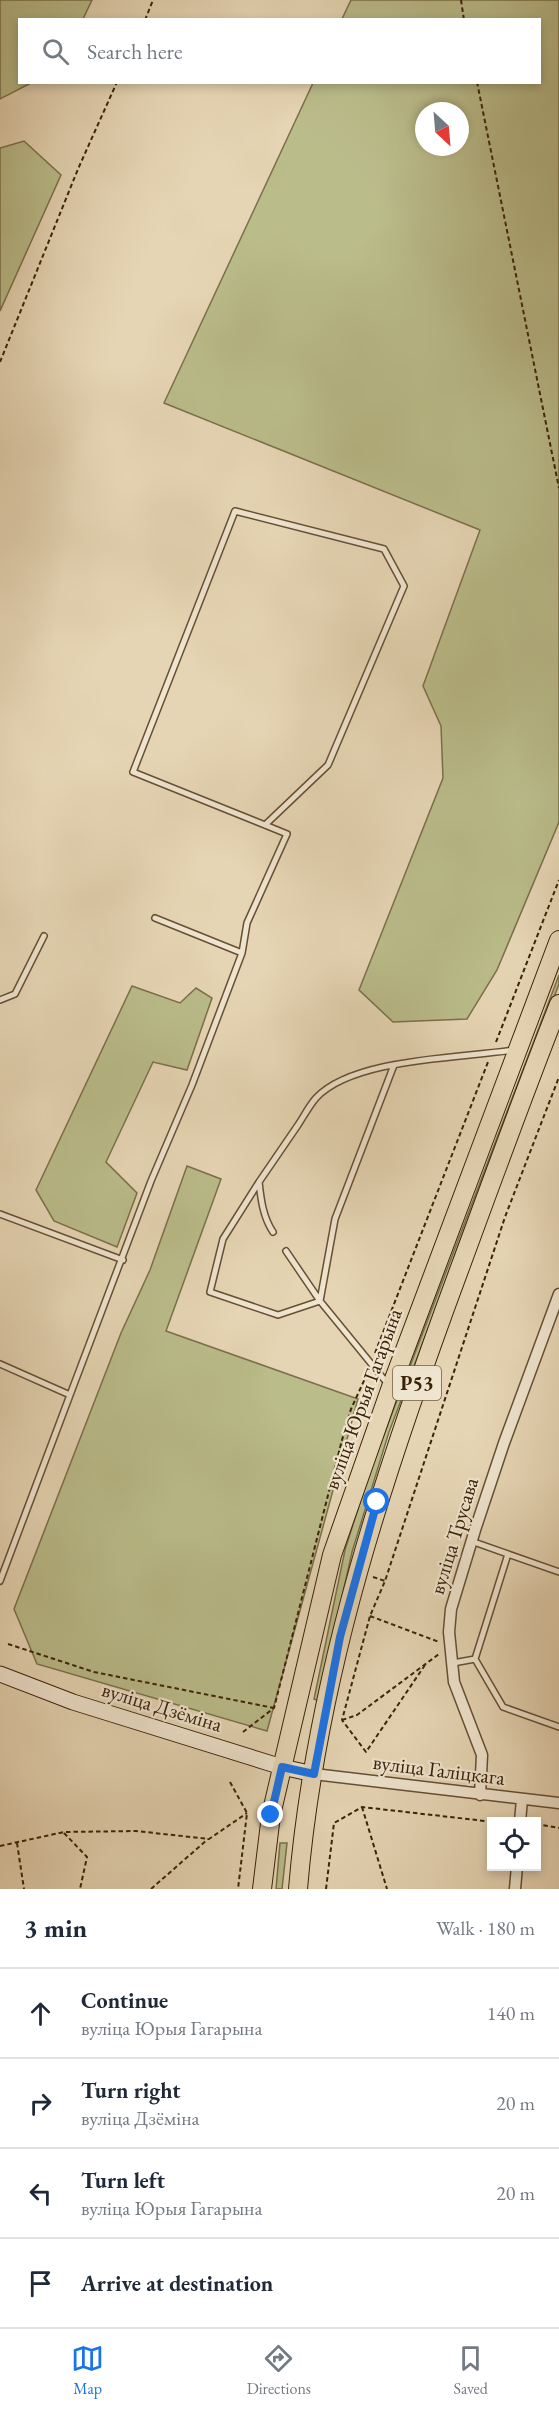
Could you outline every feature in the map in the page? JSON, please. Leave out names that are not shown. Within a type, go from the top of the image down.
[{"type":"main road","name":"вуліца Юрыя Гагарына","points":[[262,1889],[271,1815],[332,1555],[391,1387],[559,940]]},
{"type":"main road","name":"Р53","points":[[298,1889],[306,1819],[340,1637],[377,1502],[409,1404],[559,1004]]},
{"type":"main road","name":"вуліца Дзёміна","points":[[0,1674],[73,1702],[282,1767],[314,1774]]},
{"type":"street","name":"вуліца Трусава","points":[[480,1795],[482,1755],[454,1682],[451,1664],[449,1632],[451,1609],[475,1530],[559,1294]]},
{"type":"street","name":"вуліца Галіцкага","points":[[314,1774],[559,1803]]},
{"type":"street","points":[[520,1817],[522,1799]]},
{"type":"street","points":[[515,1889],[517,1871]]},
{"type":"lane","points":[[0,1581],[151,1181],[192,1085],[242,953],[247,923],[287,834],[133,772],[235,511],[384,549],[404,586],[328,765],[265,825]]},
{"type":"lane","points":[[155,918],[242,953]]},
{"type":"lane","points":[[0,1000],[15,994],[44,936]]},
{"type":"lane","points":[[320,1301],[278,1315],[210,1292],[223,1239],[316,1098],[334,1085],[353,1076],[394,1065],[446,1056],[518,1049]]},
{"type":"lane","points":[[320,1301],[335,1219],[394,1065]]},
{"type":"lane","points":[[259,1182],[267,1224],[273,1232]]},
{"type":"lane","points":[[0,1214],[123,1260]]},
{"type":"lane","points":[[286,1251],[320,1301],[391,1387]]},
{"type":"lane","points":[[0,1364],[70,1395]]},
{"type":"lane","points":[[471,1542],[559,1572]]},
{"type":"lane","points":[[508,1554],[474,1659],[503,1707],[559,1727]]},
{"type":"lane","points":[[451,1664],[474,1659]]},
{"type":"path","points":[[146,18],[153,0]]},
{"type":"path","points":[[460,0],[464,18]]},
{"type":"path","points":[[0,362],[78,169],[116,84]]},
{"type":"path","points":[[477,84],[559,488]]},
{"type":"path","points":[[243,1732],[274,1708],[351,1409],[371,1365],[559,883]]},
{"type":"path","points":[[342,1720],[370,1616],[385,1581],[505,1217],[559,1077]]},
{"type":"path","points":[[370,1616],[450,1646]]},
{"type":"path","points":[[8,1644],[94,1672],[274,1708]]},
{"type":"path","points":[[337,1722],[357,1715],[450,1646]]},
{"type":"path","points":[[342,1720],[366,1752],[425,1665]]},
{"type":"path","points":[[230,1782],[247,1813],[238,1889]]},
{"type":"path","points":[[326,1889],[334,1823],[362,1807],[487,1820]]},
{"type":"path","points":[[362,1807],[387,1889]]},
{"type":"path","points":[[151,1889],[209,1839],[247,1813]]},
{"type":"path","points":[[541,1825],[559,1828]]},
{"type":"path","points":[[0,1846],[64,1832],[136,1831],[209,1839]]},
{"type":"path","points":[[64,1832],[87,1857],[80,1889]]},
{"type":"path","points":[[18,1843],[24,1889]]},
{"type":"green space","points":[[0,0],[92,0],[83,18],[18,18],[18,84],[29,84],[0,99]]},
{"type":"green space","points":[[351,0],[559,0],[559,822],[497,970],[467,1019],[393,1022],[359,990],[443,778],[441,726],[423,686],[480,530],[164,403],[313,84],[541,84],[541,18],[342,18]]},
{"type":"green space","points":[[24,141],[61,175],[0,311],[0,148]]},
{"type":"green space","points":[[559,975],[559,984],[389,1432],[352,1552],[319,1701],[314,1699],[345,1550],[369,1474]]},
{"type":"green space","points":[[132,986],[180,1003],[196,988],[212,998],[187,1070],[153,1062],[106,1162],[137,1193],[117,1247],[54,1221],[36,1190]]},
{"type":"green space","points":[[187,1166],[221,1179],[166,1331],[358,1399],[267,1731],[37,1664],[14,1609],[121,1333],[150,1270]]},
{"type":"green space","points":[[280,1843],[287,1843],[282,1889],[276,1889]]},
{"type":"route","points":[[271,1815],[282,1767],[314,1774],[340,1637],[377,1502]]}]
